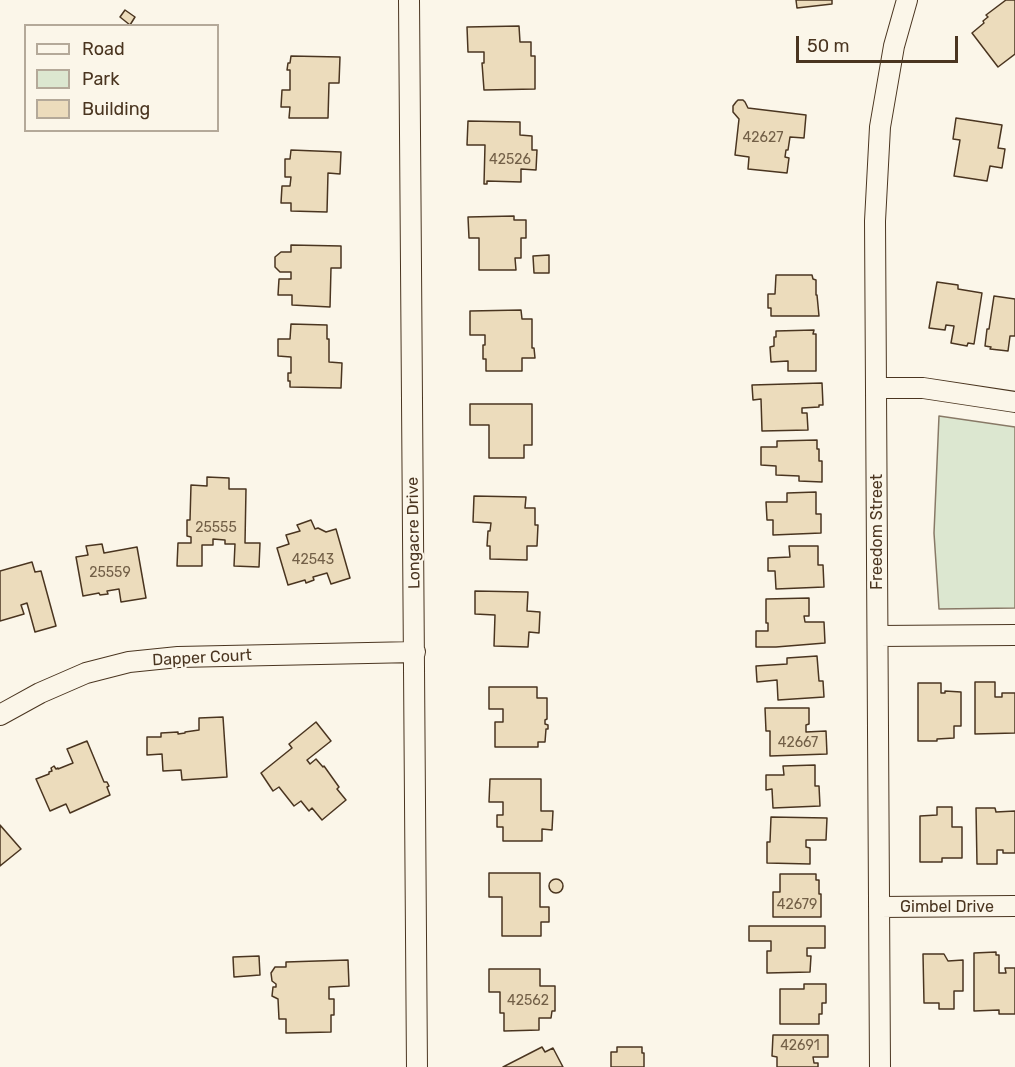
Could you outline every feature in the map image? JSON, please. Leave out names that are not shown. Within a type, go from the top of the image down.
[{"type":"street","name":"Longacre Drive","points":[[410,0],[417,1067]]},
{"type":"street","name":"Freedom Street","points":[[880,1067],[875,221],[880,127],[894,46],[907,0]]},
{"type":"street","points":[[876,388],[924,388],[1015,402]]},
{"type":"street","points":[[878,636],[1015,635]]},
{"type":"street","name":"Dapper Court","points":[[0,715],[40,693],[86,673],[129,662],[178,657],[415,652]]},
{"type":"street","name":"Gimbel Drive","points":[[879,907],[1015,906]]},
{"type":"green space","points":[[939,416],[1015,427],[1015,608],[939,609],[934,533]]},
{"type":"building","points":[[796,0],[832,0],[832,4],[797,8]]},
{"type":"building","points":[[1006,0],[1015,0],[1015,54],[998,67],[972,33],[984,23],[983,21],[988,17],[986,15]]},
{"type":"building","points":[[125,10],[135,17],[129,24],[120,17]]},
{"type":"building","points":[[519,26],[520,42],[531,42],[531,56],[535,56],[535,89],[484,90],[482,63],[484,63],[484,52],[468,52],[467,27]]},
{"type":"building","points":[[291,56],[340,57],[339,83],[329,83],[328,118],[289,118],[290,107],[281,107],[282,90],[290,90],[290,70],[287,70]]},
{"type":"building","points":[[738,100],[743,100],[748,108],[806,115],[804,138],[790,137],[785,157],[789,158],[787,173],[748,169],[749,157],[735,155],[739,119],[733,112],[733,106]]},
{"type":"building","points":[[956,118],[1002,125],[998,148],[1005,149],[1002,168],[990,166],[987,181],[954,176],[960,140],[953,139]]},
{"type":"building","points":[[468,121],[520,122],[520,135],[532,136],[532,150],[537,150],[536,170],[521,169],[521,182],[487,181],[487,184],[484,184],[485,145],[467,145]]},
{"type":"building","points":[[291,150],[341,152],[340,174],[328,173],[327,212],[291,211],[291,203],[281,203],[282,186],[290,186],[291,177],[285,177],[285,159],[290,159]]},
{"type":"building","points":[[514,216],[514,220],[526,220],[526,238],[521,238],[521,258],[515,258],[516,270],[479,270],[479,238],[469,238],[468,217]]},
{"type":"building","points":[[291,245],[341,246],[341,268],[331,268],[330,307],[292,305],[292,295],[278,295],[279,279],[291,279],[291,272],[280,272],[275,267],[275,257],[281,252],[291,252]]},
{"type":"building","points":[[549,255],[549,273],[534,273],[533,256]]},
{"type":"building","points":[[776,275],[812,275],[816,280],[819,316],[771,316],[771,308],[768,308],[768,294],[775,294]]},
{"type":"building","points":[[937,282],[958,285],[958,289],[982,293],[974,344],[968,343],[967,346],[951,343],[954,326],[946,325],[945,330],[929,328]]},
{"type":"building","points":[[994,296],[1015,299],[1015,336],[1010,336],[1008,351],[990,349],[991,347],[985,346]]},
{"type":"building","points":[[521,310],[522,319],[532,319],[532,348],[534,348],[535,358],[522,358],[522,371],[486,371],[486,359],[483,359],[485,335],[470,335],[470,311]]},
{"type":"building","points":[[291,324],[327,325],[329,362],[342,363],[341,388],[290,387],[288,373],[291,373],[291,357],[278,356],[278,339],[290,339]]},
{"type":"building","points":[[814,330],[813,334],[816,334],[816,371],[788,371],[788,361],[771,362],[770,347],[774,346],[776,331]]},
{"type":"building","points":[[822,383],[823,405],[802,408],[802,413],[807,413],[808,430],[762,431],[761,399],[753,400],[752,385]]},
{"type":"building","points":[[470,404],[532,404],[532,445],[524,445],[524,458],[489,458],[489,425],[470,425]]},
{"type":"building","points":[[817,440],[819,461],[822,461],[822,482],[799,481],[799,476],[776,475],[776,466],[761,465],[761,447],[777,447],[777,441]]},
{"type":"building","points":[[207,477],[229,478],[229,489],[246,489],[245,543],[260,543],[259,567],[234,566],[235,544],[225,544],[225,540],[213,539],[213,545],[202,545],[202,566],[177,566],[178,543],[191,543],[191,537],[187,536],[187,520],[190,520],[191,485],[207,486]]},
{"type":"building","points":[[816,492],[816,514],[821,514],[821,533],[773,535],[773,520],[767,520],[766,502],[787,502],[787,493]]},
{"type":"building","points":[[474,496],[526,497],[525,508],[535,508],[535,525],[538,525],[537,546],[527,546],[527,560],[490,559],[490,546],[487,546],[491,523],[473,522]]},
{"type":"building","points":[[311,520],[315,529],[326,532],[336,529],[350,578],[331,584],[327,573],[313,577],[314,580],[306,583],[305,580],[288,585],[277,548],[289,544],[286,535],[300,531],[297,525]]},
{"type":"building","points":[[102,544],[104,553],[137,547],[146,598],[121,602],[119,589],[107,591],[108,594],[83,596],[76,557],[88,555],[86,546]]},
{"type":"building","points":[[789,546],[818,546],[818,565],[823,565],[824,587],[776,589],[775,571],[768,571],[768,558],[790,557]]},
{"type":"building","points":[[32,562],[35,572],[41,571],[56,626],[35,632],[27,603],[21,605],[24,614],[0,621],[0,571]]},
{"type":"building","points":[[475,591],[528,592],[527,611],[540,612],[539,633],[529,632],[528,647],[494,646],[495,615],[475,614]]},
{"type":"building","points":[[809,598],[809,616],[804,616],[805,622],[824,622],[825,643],[756,647],[756,631],[768,631],[766,599]]},
{"type":"building","points":[[817,656],[819,681],[823,681],[824,697],[778,700],[777,680],[757,682],[756,666],[787,664],[787,658]]},
{"type":"building","points":[[975,682],[995,682],[995,697],[1002,697],[1002,693],[1015,693],[1015,733],[975,734]]},
{"type":"building","points":[[918,683],[941,683],[941,693],[961,692],[961,726],[954,726],[954,738],[918,741]]},
{"type":"building","points":[[489,687],[537,687],[537,698],[547,698],[545,724],[548,725],[548,729],[546,729],[545,742],[538,742],[538,747],[495,747],[495,722],[503,722],[503,709],[489,709]]},
{"type":"building","points":[[765,708],[809,708],[809,724],[806,725],[806,732],[826,731],[827,754],[770,756],[770,731],[766,731]]},
{"type":"building","points":[[223,717],[227,777],[182,780],[181,770],[163,771],[162,754],[147,755],[147,737],[161,737],[161,733],[178,732],[178,734],[199,730],[199,718]]},
{"type":"building","points":[[316,722],[331,741],[307,760],[310,764],[316,759],[324,766],[346,800],[322,820],[312,808],[309,811],[301,801],[294,806],[279,787],[273,791],[261,773],[292,748],[289,744]]},
{"type":"building","points":[[87,741],[104,782],[107,782],[109,786],[107,787],[110,795],[70,813],[66,804],[50,811],[36,779],[49,774],[54,766],[58,769],[73,763],[67,749]]},
{"type":"building","points":[[815,765],[815,786],[819,786],[820,806],[773,808],[772,789],[766,790],[766,775],[784,775],[783,766]]},
{"type":"building","points":[[490,779],[541,779],[541,811],[553,811],[552,830],[542,829],[542,841],[503,841],[503,827],[497,827],[497,815],[503,815],[503,802],[489,802]]},
{"type":"building","points":[[937,807],[952,807],[952,827],[962,827],[962,858],[942,858],[942,862],[920,862],[920,816],[937,815]]},
{"type":"building","points":[[976,808],[995,808],[996,812],[1015,811],[1015,853],[1003,853],[1003,850],[997,850],[997,864],[977,864]]},
{"type":"building","points":[[771,817],[827,818],[826,840],[806,840],[806,847],[810,848],[810,864],[767,863],[767,842],[770,842]]},
{"type":"building","points":[[0,825],[21,849],[0,866]]},
{"type":"building","points":[[489,873],[540,873],[540,907],[549,907],[549,922],[541,922],[541,936],[502,936],[502,897],[489,897]]},
{"type":"building","points":[[780,874],[816,874],[816,880],[819,880],[819,894],[821,894],[821,917],[773,917],[773,892],[780,892]]},
{"type":"building","points":[[553,879],[559,879],[563,886],[559,893],[553,893],[549,889],[549,883]]},
{"type":"building","points":[[749,926],[825,926],[825,948],[807,948],[807,956],[811,956],[810,972],[767,973],[767,951],[771,951],[771,941],[749,941]]},
{"type":"building","points":[[996,952],[996,955],[999,955],[999,973],[1006,973],[1005,968],[1015,968],[1015,1014],[999,1014],[999,1010],[974,1011],[974,953]]},
{"type":"building","points":[[923,954],[944,954],[948,961],[963,960],[963,991],[954,991],[954,1009],[939,1009],[939,1003],[924,1003]]},
{"type":"building","points":[[259,956],[260,975],[234,977],[233,957]]},
{"type":"building","points":[[348,960],[349,986],[329,987],[329,999],[334,999],[331,1032],[286,1033],[286,1019],[279,1019],[278,999],[272,996],[273,987],[276,987],[276,984],[272,981],[271,973],[275,967],[286,967],[286,962]]},
{"type":"building","points":[[489,969],[540,969],[540,986],[555,986],[555,1011],[552,1011],[551,1018],[539,1018],[539,1030],[504,1031],[504,1013],[500,1013],[500,992],[489,992]]},
{"type":"building","points":[[804,984],[826,984],[826,1003],[822,1003],[819,1024],[780,1024],[780,989],[804,989]]},
{"type":"building","points":[[773,1035],[828,1035],[828,1057],[813,1057],[818,1067],[777,1067],[777,1057],[772,1056]]},
{"type":"building","points":[[542,1047],[545,1052],[553,1048],[563,1067],[503,1067]]},
{"type":"building","points":[[617,1047],[642,1047],[644,1067],[611,1067],[611,1052],[617,1052]]}]
